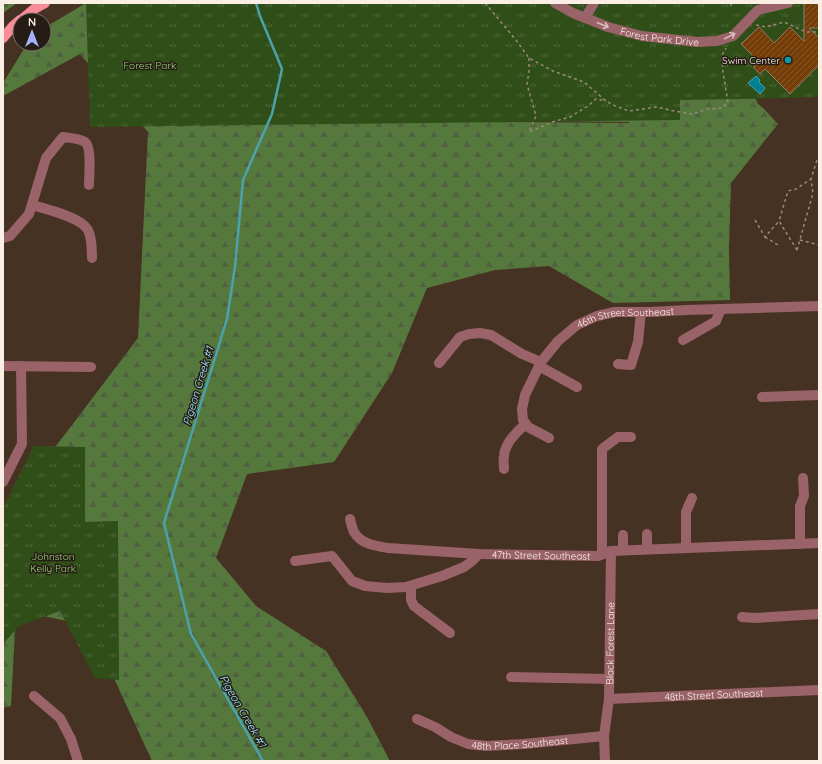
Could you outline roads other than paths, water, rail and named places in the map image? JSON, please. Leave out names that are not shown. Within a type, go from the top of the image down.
[{"type":"main road","points":[[30,12],[45,3]]},
{"type":"main road","points":[[3,38],[12,27]]},
{"type":"street","name":"Forest Park Drive","points":[[555,3],[573,13],[608,27],[642,36],[697,42],[717,41],[733,36],[758,10],[788,3]]},
{"type":"street","points":[[585,18],[594,3]]},
{"type":"street","points":[[3,238],[10,236],[29,214],[46,158],[63,137],[79,139],[85,142],[88,146],[90,185]]},
{"type":"street","points":[[32,205],[76,220],[84,225],[89,231],[91,239],[92,258]]},
{"type":"street","name":"46th Street Southeast","points":[[526,424],[523,420],[522,409],[525,395],[540,364],[558,341],[576,325],[597,316],[615,312],[819,306]]},
{"type":"street","points":[[683,340],[716,321],[721,309]]},
{"type":"street","points":[[618,364],[631,365],[638,342],[641,312]]},
{"type":"street","points":[[439,363],[460,337],[480,333],[491,335],[576,387]]},
{"type":"street","points":[[3,366],[91,367]]},
{"type":"street","points":[[3,482],[22,444],[21,366]]},
{"type":"street","points":[[762,396],[819,395]]},
{"type":"street","points":[[504,469],[504,455],[508,443],[518,430],[526,424],[536,432],[549,438]]},
{"type":"street","name":"Black Forest Lane","points":[[604,736],[609,699],[609,679],[607,552],[602,449],[618,437],[631,437]]},
{"type":"street","points":[[800,544],[800,506],[804,496],[803,478]]},
{"type":"street","points":[[686,548],[686,512],[692,498]]},
{"type":"street","name":"47th Street Southeast","points":[[350,519],[353,531],[358,538],[374,546],[479,554],[598,556],[607,552],[623,550],[819,543]]},
{"type":"street","points":[[647,534],[647,549]]},
{"type":"street","points":[[623,536],[623,550]]},
{"type":"street","points":[[295,561],[332,556],[352,581],[365,586],[387,588],[411,586],[464,567],[472,562],[479,554]]},
{"type":"street","points":[[411,586],[411,600],[414,606],[450,633]]},
{"type":"street","points":[[742,617],[755,618],[819,614]]},
{"type":"street","points":[[511,677],[609,679]]},
{"type":"street","name":"48th Street Southeast","points":[[609,699],[819,690]]},
{"type":"street","points":[[34,696],[60,718],[72,739],[78,761]]},
{"type":"street","name":"48th Place Southeast","points":[[417,719],[468,744],[487,746],[604,736]]},
{"type":"street","points":[[604,736],[605,761]]},
{"type":"water","points":[[756,76],[765,88],[760,94],[748,83]]},
{"type":"waterway","name":"Pigeon Creek #1","points":[[256,3],[282,69],[272,114],[243,180],[235,267],[227,319],[164,523],[191,634],[263,761]]},
{"type":"place","name":"Swim Center","points":[[788,60]]},
{"type":"park label","name":"Forest Park","points":[[150,65]]},
{"type":"park label","name":"Johnston Kelly Park","points":[[53,562]]}]
